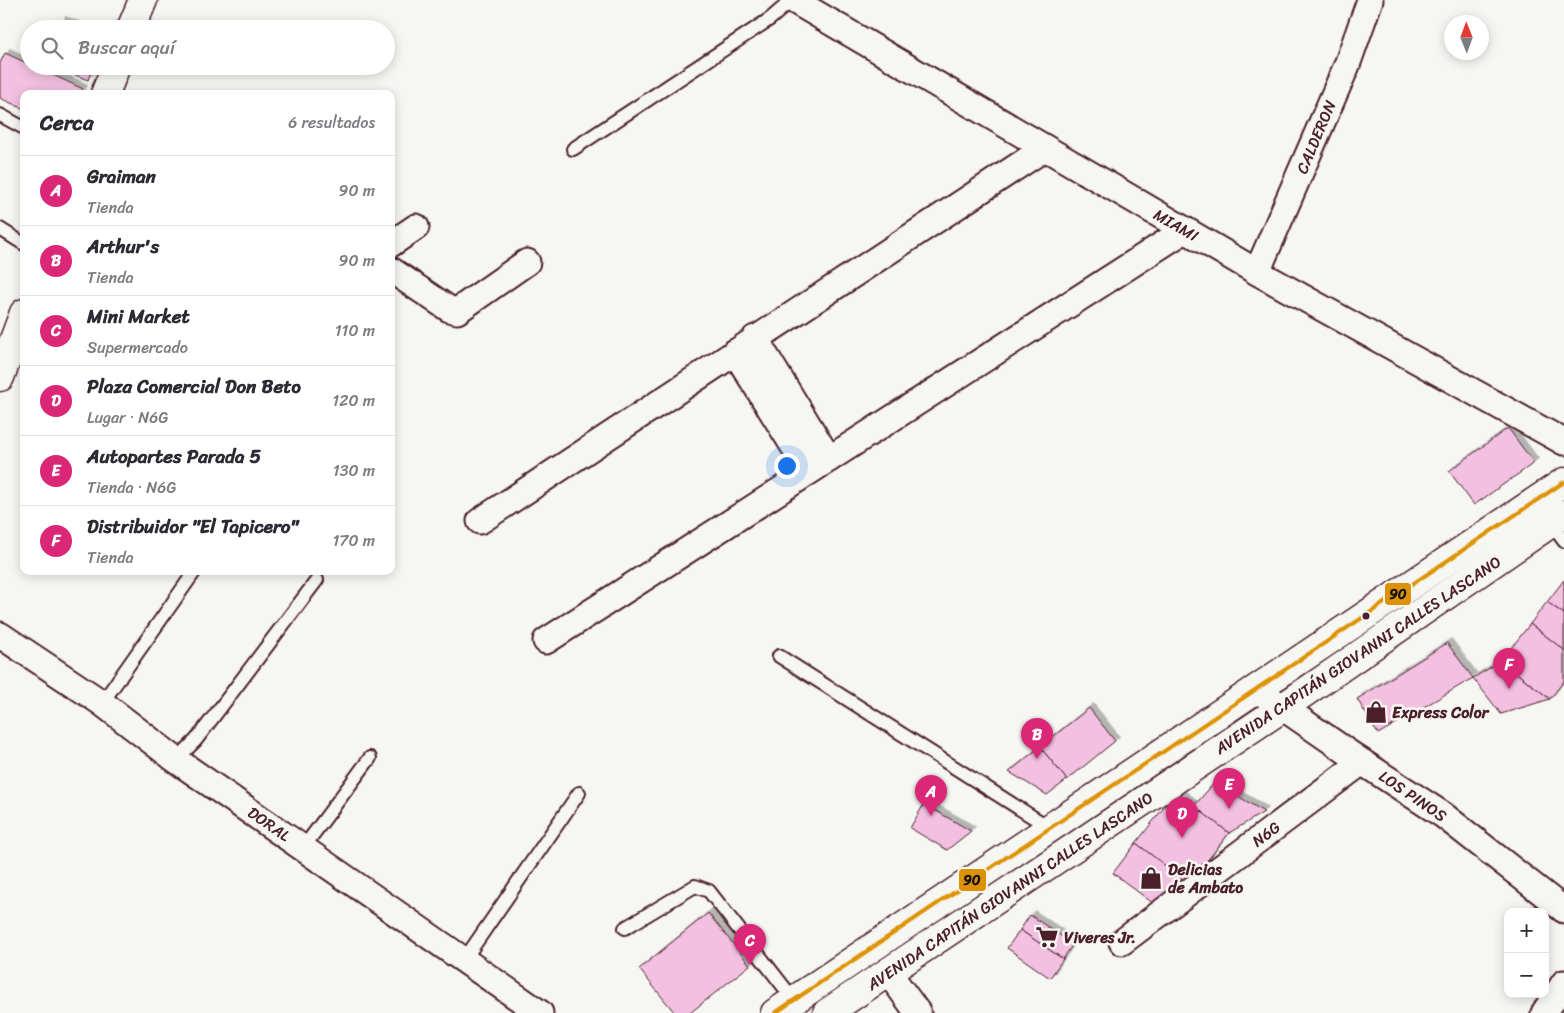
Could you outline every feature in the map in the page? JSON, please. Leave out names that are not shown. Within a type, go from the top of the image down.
[{"type":"main road","points":[[135,20],[143,0]]},
{"type":"main road","points":[[107,90],[113,75]]},
{"type":"main road","points":[[0,377],[16,330]]},
{"type":"main road","name":"AVENIDA CAPITÁN GIOVANNI CALLES LASCANO","points":[[785,1006],[1564,482]]},
{"type":"main road","name":"AVENIDA CAPITÁN GIOVANNI CALLES LASCANO","points":[[827,1013],[1282,708],[1560,526]]},
{"type":"street","name":"MIAMI","points":[[792,0],[1257,272],[1564,442]]},
{"type":"street","name":"CALDERON","points":[[1257,272],[1347,65],[1370,0]]},
{"type":"street","points":[[480,521],[1045,148]]},
{"type":"street","points":[[395,241],[416,227]]},
{"type":"street","points":[[546,641],[1185,230]]},
{"type":"street","points":[[395,273],[449,309],[457,311],[527,262]]},
{"type":"street","points":[[745,345],[819,465]]},
{"type":"street","name":"DORAL","points":[[0,635],[102,703],[176,760],[540,1013]]},
{"type":"street","name":"LOS PINOS","points":[[1256,689],[1443,815],[1564,910]]},
{"type":"street","name":"N6G","points":[[1122,942],[1362,762]]},
{"type":"street","points":[[888,972],[918,1013]]},
{"type":"street","points":[[1544,1013],[1564,983]]},
{"type":"lane","points":[[573,149],[770,19],[792,0]]},
{"type":"lane","points":[[0,115],[20,126]]},
{"type":"lane","points":[[0,230],[20,242]]},
{"type":"lane","points":[[102,703],[192,575]]},
{"type":"lane","points":[[176,760],[196,740],[317,580]]},
{"type":"lane","points":[[779,656],[1050,828]]},
{"type":"lane","points":[[303,848],[370,758]]},
{"type":"lane","points":[[464,960],[578,794]]},
{"type":"lane","points":[[625,928],[695,886],[702,887],[709,891],[785,1006]]},
{"type":"building","points":[[5,53],[20,60],[20,75],[53,75],[83,89],[20,90],[20,107],[0,98],[0,63]]},
{"type":"building","points":[[75,75],[90,75],[88,80]]},
{"type":"building","points":[[1508,428],[1534,463],[1474,505],[1449,471]]},
{"type":"building","points":[[1564,580],[1564,614],[1547,602]]},
{"type":"building","points":[[1547,602],[1564,614],[1564,650],[1530,624]]},
{"type":"building","points":[[1530,624],[1564,650],[1564,681],[1550,699],[1501,661]]},
{"type":"building","points":[[1447,643],[1473,678],[1378,734],[1357,699]]},
{"type":"building","points":[[1501,661],[1550,699],[1501,714],[1473,678]]},
{"type":"building","points":[[1089,708],[1115,741],[1067,780],[1040,747]]},
{"type":"building","points":[[1040,747],[1067,780],[1047,795],[1009,772]]},
{"type":"building","points":[[1215,782],[1264,812],[1229,833],[1194,806]]},
{"type":"building","points":[[1176,792],[1229,833],[1189,884],[1136,843]]},
{"type":"building","points":[[924,804],[971,831],[947,850],[910,828]]},
{"type":"building","name":"Delicias de Ambato","points":[[1136,843],[1189,884],[1158,907],[1113,873]]},
{"type":"building","points":[[708,913],[750,965],[690,1013],[675,1013],[639,969]]},
{"type":"building","name":"Viveres Jr.","points":[[1030,915],[1073,944],[1063,959],[1020,930]]},
{"type":"building","points":[[1020,930],[1063,959],[1050,978],[1007,948]]},
{"type":"transit line","name":"90","points":[[775,1013],[1564,482]]},
{"type":"place","name":"Distribuidor \"El Tapicero\"","points":[[1509,689]]},
{"type":"place","name":"Express Color","points":[[1376,712]]},
{"type":"place","name":"Arthur's","points":[[1037,759]]},
{"type":"place","name":"Autopartes Parada 5","points":[[1229,809]]},
{"type":"place","name":"Graiman","points":[[931,816]]},
{"type":"place","name":"Plaza Comercial Don Beto","points":[[1182,838]]},
{"type":"place","name":"Delicias de Ambato","points":[[1151,878]]},
{"type":"place","name":"Viveres Jr.","points":[[1047,937]]},
{"type":"place","name":"Mini Market","points":[[750,965]]}]
